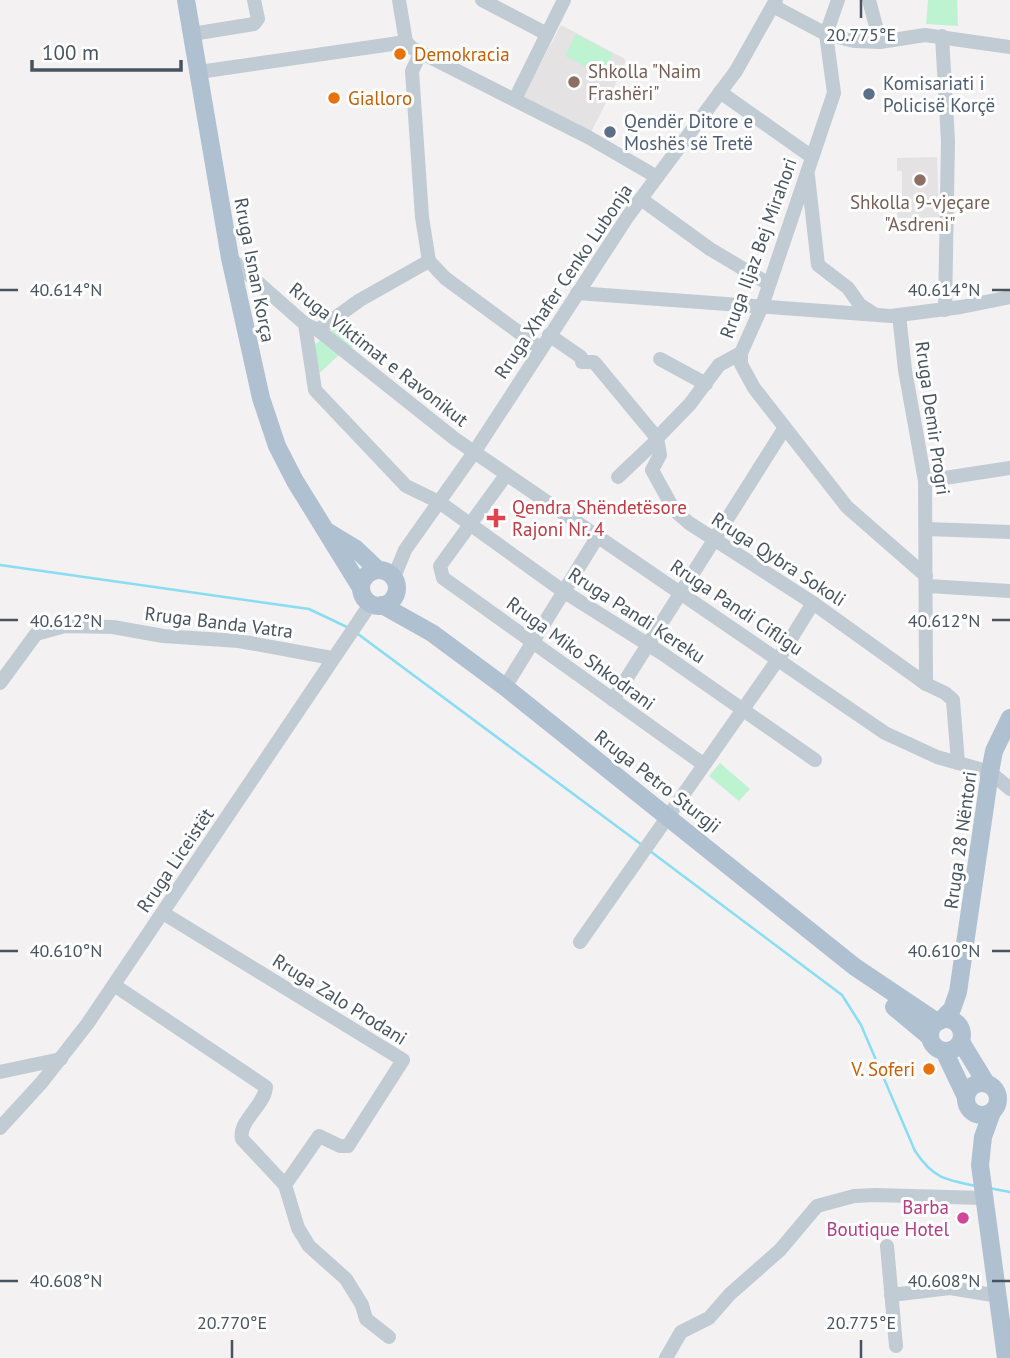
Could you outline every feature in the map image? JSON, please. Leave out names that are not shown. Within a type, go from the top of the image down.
[{"type":"main road","name":"Rruga Isnan Korça","points":[[186,0],[230,258],[250,358],[266,417],[295,481],[369,602]]},
{"type":"main road","name":"Rruga Isnan Korça","points":[[328,531],[356,549],[387,577]]},
{"type":"main road","points":[[366,575],[387,577],[391,601],[369,602],[366,575]]},
{"type":"main road","name":"Rruga Petro Sturgji","points":[[387,577],[432,633]]},
{"type":"main road","name":"Rruga Petro Sturgji","points":[[369,602],[432,633],[505,687],[855,967],[936,1027]]},
{"type":"main road","name":"Rruga 28 Nëntori","points":[[962,1040],[963,972],[990,772],[994,751],[1010,718]]},
{"type":"main road","name":"Rruga 28 Nëntori","points":[[936,1027],[952,1009],[963,972]]},
{"type":"main road","points":[[962,1040],[954,1049],[944,1051],[935,1047],[936,1027],[957,1023],[962,1040],[998,1100],[999,1111]]},
{"type":"main road","points":[[944,1051],[968,1103],[980,1164],[1007,1355]]},
{"type":"main road","points":[[968,1103],[972,1086],[990,1085],[1010,1097]]},
{"type":"main road","points":[[968,1103],[982,1115],[999,1111]]},
{"type":"main road","points":[[980,1164],[987,1122],[999,1111]]},
{"type":"street","points":[[192,34],[254,24],[258,19],[254,0]]},
{"type":"street","points":[[399,0],[406,41],[421,52],[515,99],[657,177]]},
{"type":"street","points":[[481,0],[547,34]]},
{"type":"street","points":[[515,99],[564,0]]},
{"type":"street","points":[[826,34],[838,0]]},
{"type":"street","points":[[869,0],[880,42]]},
{"type":"street","points":[[775,3],[826,34],[854,41],[880,42],[900,37],[942,36],[1010,47]]},
{"type":"street","name":"Rruga Xhafer Cenko Lubonja","points":[[387,577],[641,199],[720,92],[775,3]]},
{"type":"street","name":"Rruga Iljaz Bej Mirahori","points":[[826,34],[834,93],[762,306],[741,353],[744,371],[784,429],[847,507],[927,581]]},
{"type":"street","points":[[942,36],[948,141],[945,310]]},
{"type":"street","points":[[199,72],[406,41]]},
{"type":"street","points":[[421,52],[412,71],[422,177],[422,217],[429,261],[445,278],[540,348]]},
{"type":"street","points":[[720,92],[812,157]]},
{"type":"street","points":[[808,175],[818,265],[848,288],[860,305],[876,315]]},
{"type":"street","points":[[641,199],[710,249],[769,284]]},
{"type":"street","name":"Rruga Viktimat e Ravonikut","points":[[230,258],[432,422],[474,451]]},
{"type":"street","points":[[312,327],[429,261]]},
{"type":"street","points":[[577,293],[876,315],[945,310],[1010,297]]},
{"type":"street","name":"Rruga Demir Progri","points":[[899,315],[905,370],[925,481],[926,684]]},
{"type":"street","name":"Rruga Pandi Kereku","points":[[312,327],[315,390],[407,486],[439,502],[563,591],[647,643],[815,760]]},
{"type":"street","points":[[549,335],[581,357],[582,362],[594,362],[656,440]]},
{"type":"street","points":[[618,477],[656,440],[706,384],[719,365],[741,353]]},
{"type":"street","points":[[660,359],[706,384]]},
{"type":"street","points":[[613,700],[784,429]]},
{"type":"street","name":"Rruga Qybra Sokoli","points":[[656,440],[660,455],[652,470],[674,510],[713,540],[813,603],[926,684]]},
{"type":"street","name":"Rruga Pandi Cifligu","points":[[474,451],[885,733],[937,757],[990,772]]},
{"type":"street","points":[[925,481],[1010,468]]},
{"type":"street","points":[[470,525],[506,475]]},
{"type":"street","name":"Rruga Miko Shkodrani","points":[[470,525],[439,571],[443,578],[703,764]]},
{"type":"street","points":[[927,529],[1010,532]]},
{"type":"street","points":[[505,687],[598,536]]},
{"type":"street","points":[[927,581],[1010,591]]},
{"type":"street","name":"Rruga Liceistët","points":[[0,1128],[61,1059],[114,985],[369,602]]},
{"type":"street","points":[[580,942],[779,658],[813,603]]},
{"type":"street","name":"Rruga Banda Vatra","points":[[0,683],[36,634],[65,626],[113,627],[163,636],[239,641],[332,659]]},
{"type":"street","points":[[926,684],[953,700],[958,763]]},
{"type":"street","points":[[990,772],[1010,789]]},
{"type":"street","name":"Rruga Zalo Prodani","points":[[163,913],[403,1060],[348,1146],[340,1146],[319,1136],[285,1185]]},
{"type":"street","points":[[114,985],[264,1083],[265,1095],[240,1135],[285,1185],[298,1228],[309,1246],[346,1279],[362,1305],[366,1319],[389,1338]]},
{"type":"street","points":[[0,1072],[61,1059]]},
{"type":"street","points":[[666,1358],[681,1332],[709,1318],[730,1294],[780,1250],[817,1206],[854,1196],[984,1196]]},
{"type":"street","points":[[887,1246],[896,1346]]},
{"type":"street","points":[[891,1295],[950,1288],[999,1296]]},
{"type":"shaded area","name":"Shkolla \"Naim Frashëri\"","points":[[561,25],[625,59],[625,65],[590,134],[522,99]]},
{"type":"shaded area","name":"Shkolla 9-vjeçare \"Asdreni\"","points":[[937,157],[939,217],[897,218],[897,205],[902,204],[902,171],[897,171],[897,158]]},
{"type":"green space","points":[[928,0],[957,0],[958,26],[926,24]]},
{"type":"green space","points":[[576,34],[613,54],[602,75],[565,56]]},
{"type":"green space","points":[[346,318],[364,336],[349,350],[329,333]]},
{"type":"green space","points":[[323,338],[339,355],[316,376],[313,346]]},
{"type":"green space","points":[[720,763],[750,789],[739,801],[709,776]]},
{"type":"waterway","points":[[0,565],[309,609],[349,628]]},
{"type":"waterway","points":[[358,634],[642,845]]},
{"type":"waterway","points":[[650,851],[842,995],[861,1025],[915,1151],[934,1172],[956,1182],[976,1186]]},
{"type":"waterway","points":[[989,1188],[1010,1192]]},
{"type":"place","name":"Demokracia","points":[[400,54]]},
{"type":"place","name":"Shkolla \"Naim Frashëri\"","points":[[574,82]]},
{"type":"place","name":"Komisariati i Policisë Korçë","points":[[869,94]]},
{"type":"place","name":"Gialloro","points":[[334,98]]},
{"type":"place","name":"Qendër Ditore e Moshës së Tretë","points":[[610,132]]},
{"type":"place","name":"Shkolla 9-vjeçare \"Asdreni\"","points":[[920,180]]},
{"type":"place","name":"Qendra Shëndetësore Rajoni Nr. 4","points":[[496,518]]},
{"type":"place","name":"V. Soferi","points":[[929,1069]]},
{"type":"place","name":"Barba Boutique Hotel","points":[[963,1218]]}]
